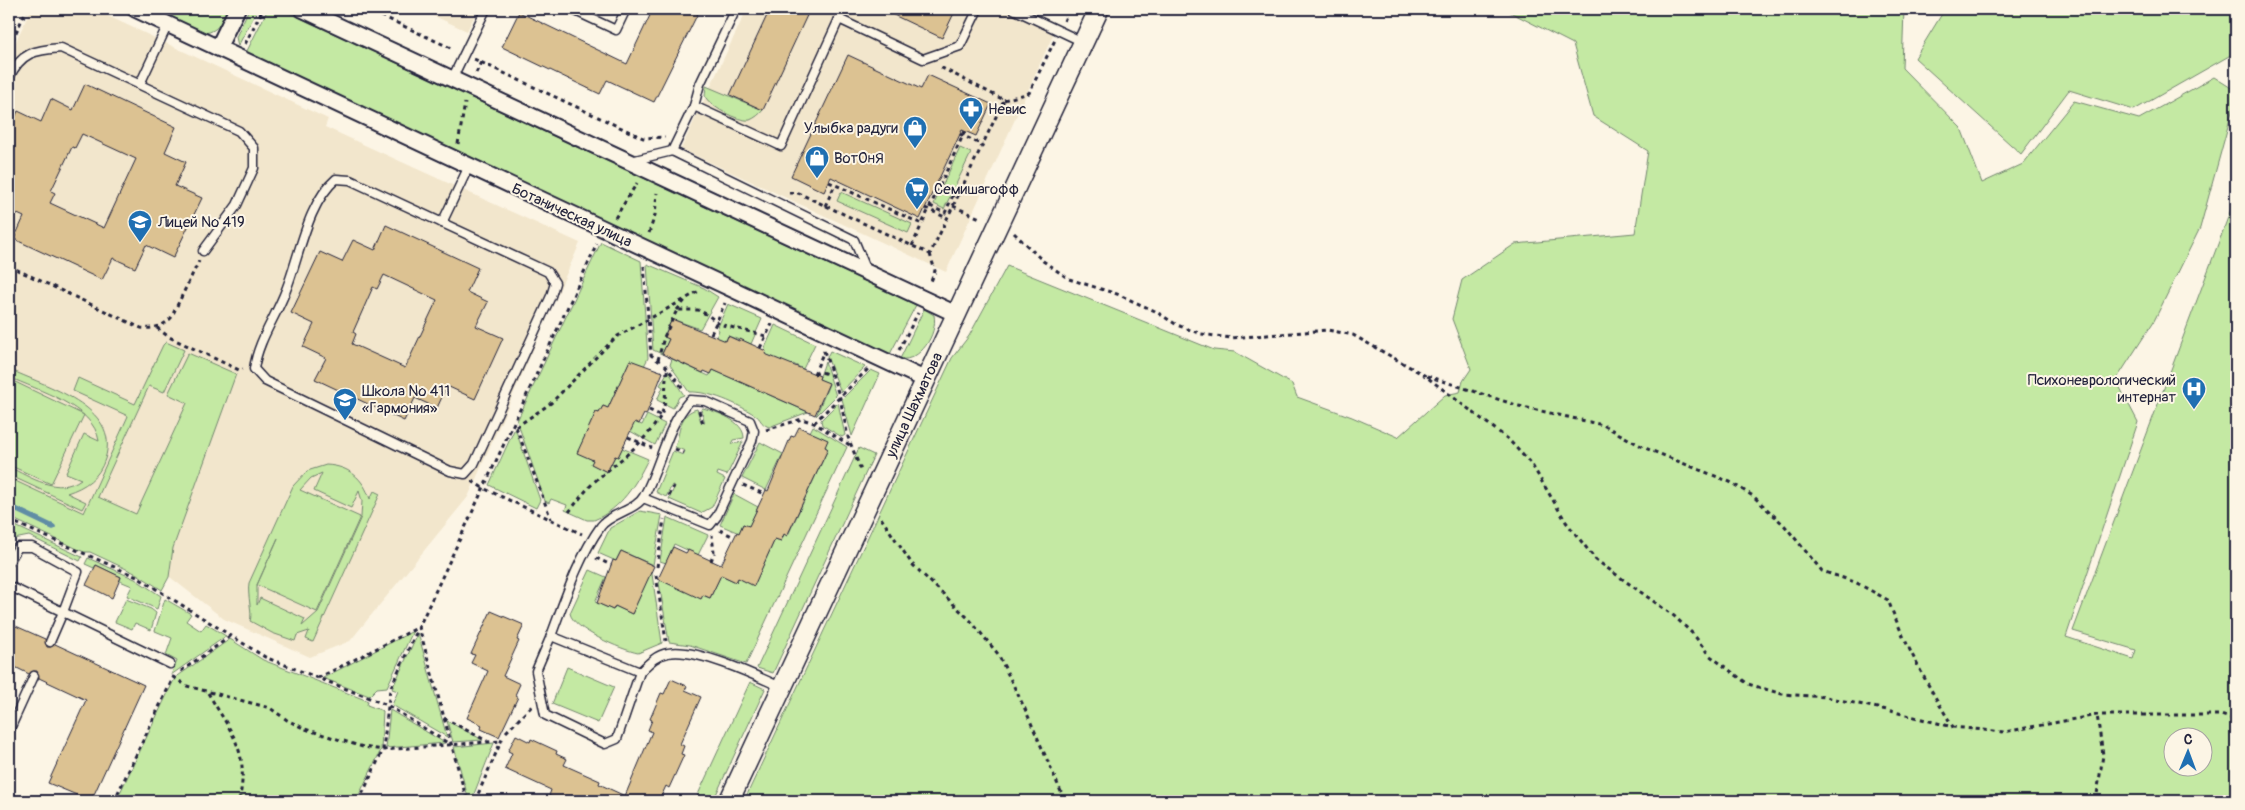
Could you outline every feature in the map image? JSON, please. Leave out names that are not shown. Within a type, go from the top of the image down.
[{"type":"street","name":"Ботаническая улица","points":[[135,9],[926,380]]},
{"type":"street","points":[[218,48],[238,9]]},
{"type":"street","points":[[302,9],[956,314]]},
{"type":"street","name":"улица Шахматова","points":[[729,801],[1099,9]]},
{"type":"lane","points":[[452,78],[486,9]]},
{"type":"lane","points":[[571,9],[616,30],[626,9]]},
{"type":"lane","points":[[672,151],[694,106],[700,84],[736,9]]},
{"type":"lane","points":[[694,106],[781,146],[839,19],[841,9]]},
{"type":"lane","points":[[839,19],[923,59],[960,46],[978,9]]},
{"type":"lane","points":[[1013,9],[1084,42]]},
{"type":"lane","points":[[140,84],[168,24]]},
{"type":"lane","points":[[9,78],[14,66],[34,50],[61,48],[239,131],[254,148],[254,168],[236,205],[203,251]]},
{"type":"lane","points":[[630,161],[672,151],[854,240],[868,273]]},
{"type":"lane","points":[[442,223],[469,166]]},
{"type":"lane","points":[[336,179],[350,180],[548,272],[554,283],[551,296],[474,464],[465,474],[450,472],[265,381],[254,369],[256,354],[286,291],[304,235],[326,188],[336,179]]},
{"type":"lane","points":[[644,498],[667,502],[710,525],[717,516],[752,441],[754,431],[750,421],[705,401],[690,400],[679,412],[644,498],[603,524],[575,575],[536,671],[544,715],[605,744],[617,739],[640,672],[652,660],[668,653],[689,653],[748,673],[783,688]]},
{"type":"lane","points":[[9,562],[18,547],[32,547],[78,572],[50,642]]},
{"type":"lane","points":[[9,586],[170,664]]},
{"type":"lane","points":[[551,636],[640,672]]},
{"type":"lane","points":[[9,731],[34,676]]},
{"type":"path","points":[[9,47],[27,9]]},
{"type":"path","points":[[242,50],[263,9]]},
{"type":"path","points":[[1004,100],[1029,92],[1069,9]]},
{"type":"path","points":[[457,152],[466,95]]},
{"type":"path","points":[[912,246],[965,131]]},
{"type":"path","points":[[962,135],[982,145]]},
{"type":"path","points":[[611,224],[640,177]]},
{"type":"path","points":[[829,182],[922,224]]},
{"type":"path","points":[[647,241],[655,215],[658,185]]},
{"type":"path","points":[[825,206],[835,185]]},
{"type":"path","points":[[928,208],[945,213],[955,191],[959,193]]},
{"type":"path","points":[[953,206],[984,220]]},
{"type":"path","points":[[928,208],[947,218]]},
{"type":"path","points":[[1014,232],[1043,261],[1069,279],[1117,294],[1176,324],[1201,334],[1231,338],[1328,330],[1353,336],[1424,375],[1508,439],[1532,465],[1566,522],[1596,560],[1674,616],[1694,635],[1709,655],[1748,684],[1782,694],[1826,697],[1887,710],[1953,728],[2004,732],[2097,715],[2221,715],[2236,720]]},
{"type":"path","points":[[360,801],[383,750],[390,689],[600,239]]},
{"type":"path","points":[[9,266],[141,328],[157,328],[172,318],[203,251]]},
{"type":"path","points":[[927,292],[936,271],[930,254]]},
{"type":"path","points":[[643,259],[650,355],[659,361],[664,337],[677,310],[687,298]]},
{"type":"path","points":[[516,427],[551,403],[616,337],[704,288]]},
{"type":"path","points":[[711,334],[727,298]]},
{"type":"path","points":[[896,357],[920,307]]},
{"type":"path","points":[[677,310],[698,310],[708,314],[716,322],[766,336]]},
{"type":"path","points":[[760,348],[773,320]]},
{"type":"path","points":[[157,328],[169,338],[238,370],[254,369]]},
{"type":"path","points":[[824,350],[814,374],[821,372],[832,375]]},
{"type":"path","points":[[827,360],[840,398],[848,437],[870,499],[888,530],[912,564],[970,620],[998,654],[1025,708],[1065,801]]},
{"type":"path","points":[[569,512],[592,484],[641,443],[661,416],[667,386],[665,376],[667,366],[690,400],[699,409],[703,423]]},
{"type":"path","points":[[814,423],[870,367]]},
{"type":"path","points":[[1424,375],[1519,406],[1603,425],[1645,448],[1730,482],[1752,496],[1784,525],[1822,571],[1855,582],[1888,600],[1900,631],[1953,728]]},
{"type":"path","points":[[754,431],[773,429],[802,419],[814,423],[853,447]]},
{"type":"path","points":[[514,422],[551,520]]},
{"type":"path","points":[[628,437],[662,452]]},
{"type":"path","points":[[674,449],[684,453]]},
{"type":"path","points":[[465,474],[483,488],[594,539]]},
{"type":"path","points":[[657,567],[667,502],[674,486]]},
{"type":"path","points":[[9,520],[137,577],[265,658],[387,705],[451,745]]},
{"type":"path","points":[[710,525],[714,554],[711,561]]},
{"type":"path","points":[[586,553],[611,565]]},
{"type":"path","points":[[656,575],[668,653]]},
{"type":"path","points":[[318,678],[419,627]]},
{"type":"path","points":[[419,627],[467,801]]},
{"type":"path","points":[[114,801],[173,677],[230,636]]},
{"type":"path","points":[[173,677],[187,686],[270,708],[287,720],[305,729],[340,742],[383,750],[500,741]]},
{"type":"path","points":[[207,692],[240,749],[244,779],[239,801]]},
{"type":"path","points":[[506,732],[540,699]]},
{"type":"path","points":[[2096,801],[2103,755],[2097,715]]},
{"type":"path","points":[[444,718],[489,742]]},
{"type":"path","points":[[475,801],[503,737]]},
{"type":"shaded area","points":[[31,9],[93,9],[328,119],[325,127],[580,243],[468,497],[350,641],[310,657],[224,619],[130,546],[9,484],[9,56]]},
{"type":"shaded area","points":[[419,9],[478,9],[467,31]]},
{"type":"shaded area","points":[[747,9],[1025,9],[1058,24],[946,272],[681,149]]},
{"type":"green space","points":[[153,9],[228,9],[217,27],[205,33]]},
{"type":"green space","points":[[249,9],[258,9],[238,46],[236,37]]},
{"type":"green space","points":[[268,9],[281,9],[916,305],[890,354],[246,53]]},
{"type":"green space","points":[[1504,9],[1904,9],[1902,68],[1961,128],[1982,183],[2023,164],[2074,101],[2139,119],[2214,77],[2236,91],[2236,97],[2200,228],[2154,321],[2116,380],[2138,422],[2066,637],[2133,659],[2136,650],[2073,631],[2236,196],[2236,801],[744,801],[952,358],[969,336],[1007,266],[1214,350],[1235,352],[1292,384],[1297,397],[1352,417],[1398,437],[1445,395],[1460,392],[1463,381],[1471,369],[1452,319],[1462,280],[1515,244],[1635,233],[1648,151],[1593,116],[1573,44]]},
{"type":"green space","points":[[1945,9],[2236,9],[2236,52],[2134,110],[2069,90],[2021,154],[1915,58]]},
{"type":"green space","points":[[706,86],[763,110],[750,120],[732,116],[718,109],[708,100],[705,96]]},
{"type":"green space","points":[[960,148],[971,153],[944,209],[934,204]]},
{"type":"green space","points":[[841,192],[912,224],[908,233],[837,201]]},
{"type":"green space","points":[[601,242],[641,261],[648,358],[644,366],[630,360],[608,408],[603,406],[599,413],[596,412],[578,452],[593,460],[592,464],[607,472],[615,456],[618,457],[622,448],[648,459],[633,486],[620,502],[604,515],[594,520],[587,520],[565,510],[567,505],[551,499],[549,503],[545,501],[517,421]]},
{"type":"green space","points":[[647,264],[704,288],[718,297],[700,329],[672,319],[664,336],[669,339],[662,354],[653,350]]},
{"type":"green space","points":[[728,304],[762,319],[751,344],[728,336],[724,344],[715,340],[719,330],[717,329]]},
{"type":"green space","points":[[924,309],[934,315],[935,322],[930,338],[921,351],[914,356],[900,359]]},
{"type":"green space","points":[[775,325],[815,344],[803,369],[793,364],[792,367],[765,354],[764,350]]},
{"type":"green space","points":[[166,342],[184,350],[164,392],[149,386],[98,497],[136,514],[187,403],[168,394],[188,353],[236,374],[173,548],[169,577],[162,590],[137,574],[9,517],[9,478],[84,513],[128,416],[73,391],[78,378],[135,404]]},
{"type":"green space","points":[[830,351],[865,367],[841,392],[827,357]]},
{"type":"green space","points":[[672,359],[709,376],[713,370],[808,412],[769,427],[755,415],[732,403],[714,396],[689,392],[670,365]]},
{"type":"green space","points":[[825,362],[836,396],[816,416],[829,384],[819,379]]},
{"type":"green space","points":[[9,369],[76,400],[91,412],[102,425],[107,441],[105,459],[102,466],[90,481],[80,488],[67,493],[86,502],[82,509],[9,475],[9,467],[44,483],[63,486],[72,484],[81,479],[66,473],[84,434],[99,441],[95,429],[87,418],[76,409],[63,401],[9,377]]},
{"type":"green space","points":[[871,370],[880,374],[852,436],[842,399]]},
{"type":"green space","points":[[668,371],[684,395],[679,397],[673,408],[657,400],[663,387],[660,385]]},
{"type":"green space","points":[[9,379],[84,415],[51,484],[9,465]]},
{"type":"green space","points":[[838,403],[845,435],[842,437],[822,425],[821,420]]},
{"type":"green space","points":[[703,408],[729,418],[740,427],[744,438],[733,440],[731,444],[743,442],[727,475],[718,472],[717,475],[725,479],[712,507],[701,513],[669,499],[675,486],[672,485],[666,497],[656,492],[673,451],[683,455],[685,451],[675,447],[683,419],[691,411],[697,409],[701,422],[705,423],[701,409]]},
{"type":"green space","points":[[647,415],[665,424],[655,445],[630,431],[634,422],[642,425]]},
{"type":"green space","points":[[813,426],[847,447],[746,664],[690,645],[669,642],[659,583],[661,580],[710,598],[721,575],[736,582],[738,578],[754,585],[775,539],[781,541],[784,534],[788,535],[828,449],[810,432]]},
{"type":"green space","points":[[515,428],[540,500],[536,508],[489,485]]},
{"type":"green space","points":[[760,442],[783,454],[766,490],[742,478]]},
{"type":"green space","points":[[859,448],[874,455],[773,673],[757,668]]},
{"type":"green space","points":[[326,465],[342,468],[359,479],[370,499],[374,491],[380,494],[313,642],[306,639],[309,631],[297,635],[295,641],[272,633],[250,621],[249,593],[249,583],[293,486],[307,471]],"holes":[[[322,473],[314,491],[351,508],[359,491],[362,501],[361,517],[318,612],[302,626],[305,619],[260,598],[257,605],[257,585],[317,612],[360,517],[300,490],[311,478]]]},
{"type":"green space","points":[[734,494],[758,507],[749,527],[743,524],[739,533],[720,525]]},
{"type":"green space","points":[[640,511],[662,515],[653,565],[621,551],[616,561],[598,553],[610,528]]},
{"type":"green space","points":[[667,517],[708,535],[698,555],[674,544],[666,563],[660,561]]},
{"type":"green space","points":[[9,523],[82,557],[80,561],[29,536],[9,540]]},
{"type":"green space","points":[[88,558],[135,579],[161,596],[157,609],[127,596],[132,586],[120,581],[121,577],[96,565],[94,568],[85,564]]},
{"type":"green space","points":[[590,570],[606,577],[595,602],[613,610],[615,606],[632,614],[650,573],[652,574],[662,643],[638,653],[599,638],[579,626],[570,613]]},
{"type":"green space","points":[[126,599],[151,609],[156,613],[151,630],[135,623],[132,629],[115,622]]},
{"type":"green space","points":[[165,599],[191,614],[186,621],[201,631],[206,624],[226,636],[171,675],[177,661],[166,655],[172,638],[155,631]]},
{"type":"green space","points":[[413,631],[387,687],[377,688],[369,696],[323,678]]},
{"type":"green space","points":[[418,633],[447,737],[392,705],[398,691],[392,689]]},
{"type":"green space","points":[[230,639],[263,660],[368,701],[367,705],[383,711],[381,750],[356,801],[116,801],[175,678]]},
{"type":"green space","points":[[567,667],[614,687],[598,723],[552,704]]},
{"type":"green space","points":[[750,682],[765,689],[713,801],[695,801]]},
{"type":"green space","points":[[390,710],[445,743],[386,748]]},
{"type":"green space","points":[[447,721],[483,740],[453,742]]},
{"type":"green space","points":[[494,743],[472,799],[468,797],[454,747]]},
{"type":"building","points":[[653,9],[700,9],[654,102],[607,80],[600,94],[502,47],[519,12],[627,64]]},
{"type":"building","points":[[770,9],[810,9],[763,110],[730,95]]},
{"type":"building","points":[[881,9],[956,9],[942,38]]},
{"type":"building","points":[[848,55],[921,89],[928,75],[991,104],[976,136],[962,130],[920,219],[831,177],[824,192],[791,176]]},
{"type":"building","points":[[85,84],[176,127],[165,152],[186,162],[175,186],[202,198],[173,258],[146,245],[135,268],[113,258],[102,280],[14,239],[24,217],[9,210],[9,131],[18,111],[41,122],[51,99],[73,110]],"holes":[[[82,134],[136,159],[104,228],[50,203],[55,193],[51,191],[72,147],[75,148]]]},
{"type":"building","points":[[386,225],[478,268],[467,292],[488,302],[476,326],[503,338],[475,399],[447,386],[437,408],[415,398],[404,421],[315,379],[326,358],[303,347],[314,324],[291,313],[320,252],[342,262],[353,240],[375,250]],"holes":[[[384,275],[437,300],[405,368],[352,344],[356,334],[353,332],[373,287],[377,289]]]},
{"type":"building","points":[[672,319],[726,341],[728,336],[739,341],[740,339],[766,351],[765,354],[820,376],[819,379],[829,383],[815,415],[713,370],[711,374],[704,371],[703,373],[662,354],[669,339],[664,337]]},
{"type":"building","points":[[630,360],[663,372],[646,415],[644,414],[639,424],[635,422],[618,457],[615,456],[607,472],[591,464],[593,460],[577,453],[596,412],[599,413],[603,406],[608,408]]},
{"type":"building","points":[[799,427],[828,440],[825,447],[828,449],[787,536],[784,534],[781,541],[775,539],[754,586],[738,578],[736,582],[721,575],[710,598],[703,595],[701,599],[658,579],[673,547],[686,553],[688,550],[721,565],[737,532],[739,533],[743,524],[749,526],[766,490],[768,491],[791,436],[794,437]]},
{"type":"building","points":[[621,551],[654,566],[632,614],[615,606],[613,610],[597,603],[613,560],[616,561]]},
{"type":"building","points":[[96,565],[121,577],[112,598],[86,585]]},
{"type":"building","points":[[491,611],[524,625],[503,676],[520,684],[515,695],[518,697],[499,737],[481,729],[482,725],[467,718],[488,671],[471,663],[475,655],[471,654]]},
{"type":"building","points":[[9,623],[45,639],[47,647],[55,644],[144,685],[91,801],[48,783],[86,700],[39,678],[37,671],[29,674],[9,664]]},
{"type":"building","points":[[671,679],[687,686],[685,690],[701,697],[680,744],[684,746],[681,754],[684,755],[669,788],[666,786],[659,801],[560,801],[549,796],[551,790],[505,769],[512,753],[508,751],[516,735],[530,742],[531,739],[557,751],[556,754],[567,759],[564,765],[600,781],[599,784],[625,796],[652,732],[648,730],[652,720],[650,719],[661,693],[664,694]]},
{"type":"waterway","points":[[9,506],[53,527]]},
{"type":"place","name":"Невис","points":[[971,130]]},
{"type":"place","name":"Улыбка радуги","points":[[915,149]]},
{"type":"place","name":"ВотОнЯ","points":[[817,179]]},
{"type":"place","name":"Семишагофф","points":[[917,210]]},
{"type":"place","name":"Лицей № 419","points":[[140,243]]},
{"type":"place","name":"Психоневрологический интернат","points":[[2194,410]]},
{"type":"place","name":"Школа № 411 «Гармония»","points":[[345,421]]}]
